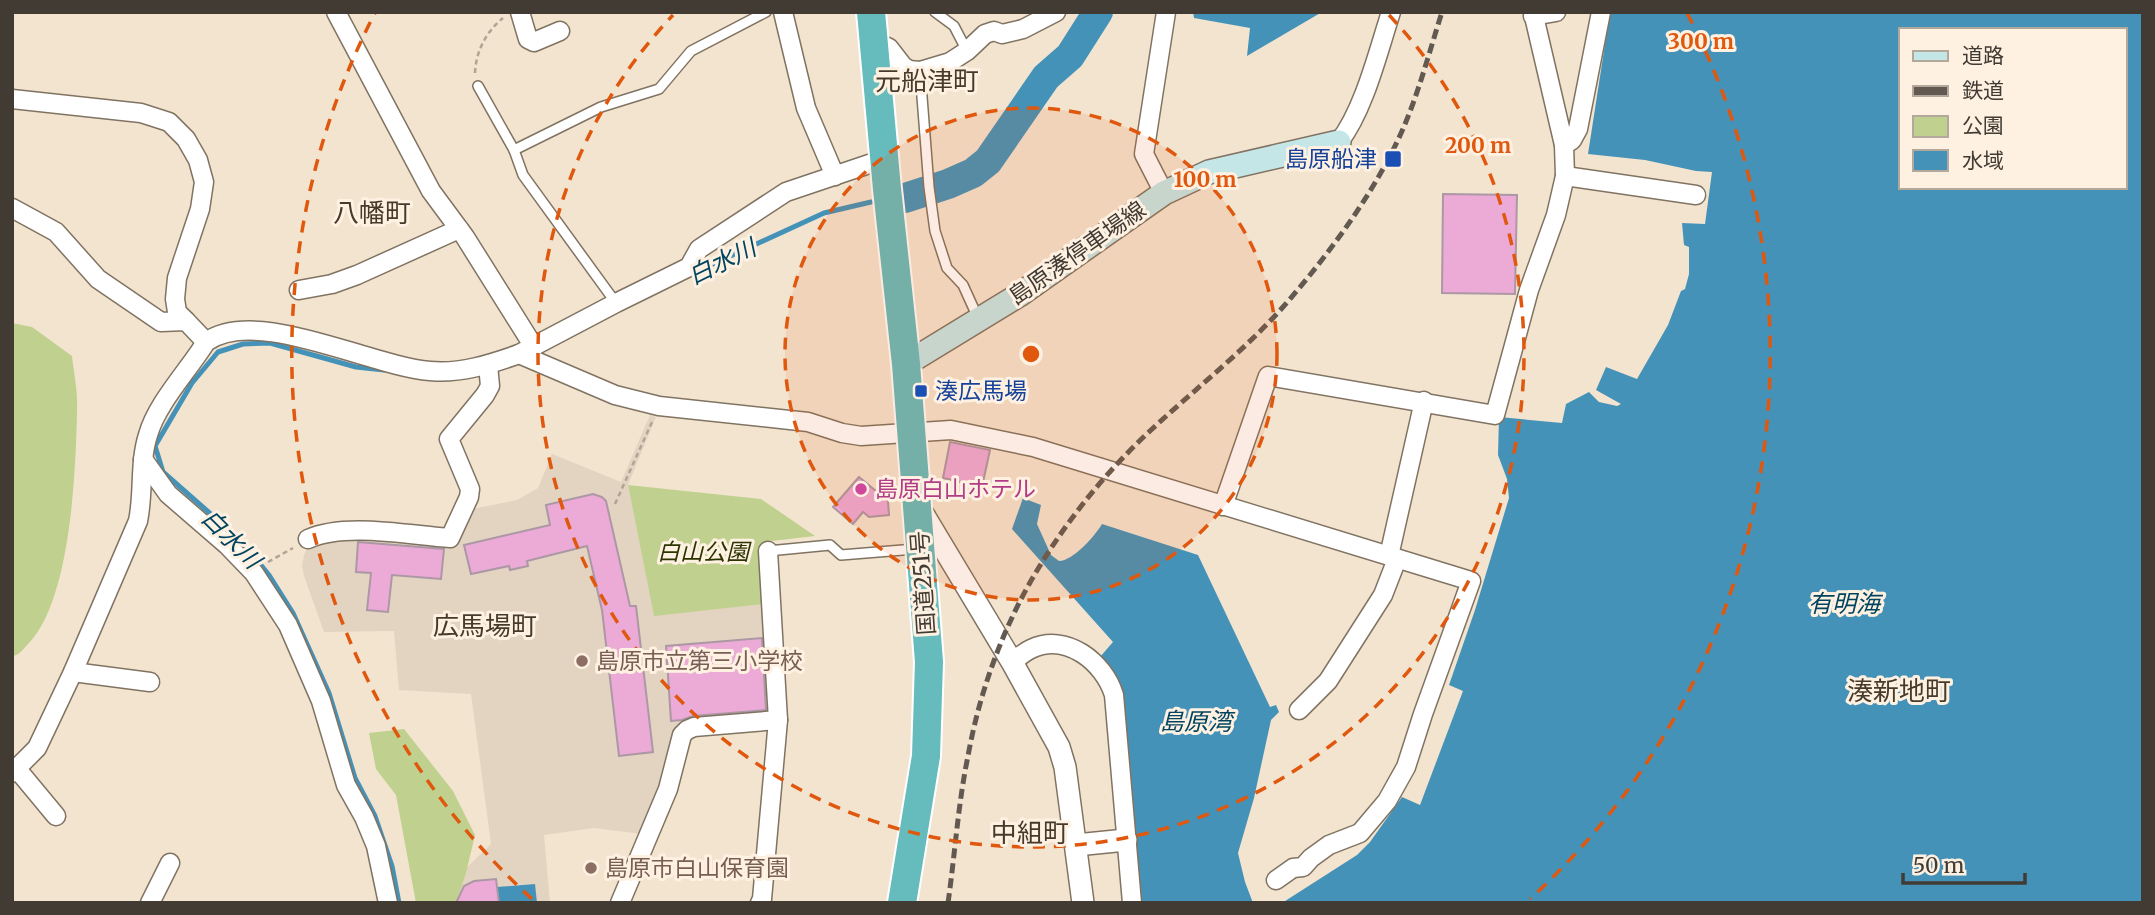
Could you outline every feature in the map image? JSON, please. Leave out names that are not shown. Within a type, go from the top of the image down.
[{"type":"highway","name":"国道251号","points":[[874,20],[884,159],[906,365],[929,662],[926,756],[902,903]]},
{"type":"main road","name":"島原湊停車場線","points":[[906,365],[1019,295],[1164,193],[1209,172],[1339,142]]},
{"type":"street","points":[[336,12],[431,191],[458,229],[527,354],[615,395],[659,406],[808,422],[861,436],[951,430],[1033,447],[1471,581],[1406,767],[1387,801],[1360,833],[1328,845],[1303,867],[1293,868],[1276,880]]},
{"type":"street","points":[[520,12],[527,39],[534,42],[560,31]]},
{"type":"street","points":[[783,12],[806,108],[835,176]]},
{"type":"street","points":[[1339,142],[1345,135],[1366,86],[1391,12]]},
{"type":"street","points":[[1223,506],[1268,376],[1495,415],[1529,290],[1556,215],[1565,176],[1564,145],[1533,14],[1556,12]]},
{"type":"street","points":[[1564,145],[1572,140],[1577,129],[1601,12]]},
{"type":"street","points":[[874,20],[889,48],[903,66],[909,70],[920,71],[950,62],[985,34],[994,31],[1002,34],[1045,15]]},
{"type":"street","points":[[1164,193],[1144,154],[1166,16]]},
{"type":"street","points":[[12,99],[141,113],[169,122],[186,139],[198,160],[204,182],[200,209],[177,278],[175,299],[177,312],[206,342]]},
{"type":"street","points":[[57,816],[15,771],[37,748],[74,672],[138,522],[142,502],[143,459],[148,434],[206,342],[217,335],[232,331],[274,331],[408,369],[433,372],[488,365],[527,354],[616,303],[689,267],[699,249],[786,192],[884,159]]},
{"type":"street","points":[[1565,176],[1696,195]]},
{"type":"street","points":[[12,208],[56,232],[98,279],[160,322],[186,321]]},
{"type":"street","points":[[299,290],[332,284],[357,275],[458,229]]},
{"type":"street","points":[[308,540],[321,533],[347,530],[450,538],[470,489],[449,439],[490,386],[488,365]]},
{"type":"street","points":[[1299,709],[1328,681],[1383,595],[1393,557],[1423,401]]},
{"type":"street","points":[[143,459],[168,494],[227,545],[254,573],[288,625],[321,701],[346,785],[376,846],[388,903]]},
{"type":"street","points":[[916,502],[1012,662],[1059,747],[1066,767],[1083,903]]},
{"type":"street","points":[[765,902],[778,720],[768,551]]},
{"type":"street","points":[[1012,662],[1030,649],[1065,646],[1079,650],[1091,659],[1110,684],[1114,695],[1132,903]]},
{"type":"street","points":[[74,672],[150,682]]},
{"type":"street","points":[[620,903],[668,789],[682,735],[694,727],[778,720]]},
{"type":"street","points":[[1076,845],[1126,840]]},
{"type":"street","points":[[150,903],[170,863]]},
{"type":"lane","points":[[514,150],[601,107],[659,89],[691,51],[766,12]]},
{"type":"lane","points":[[937,13],[954,26],[967,51]]},
{"type":"lane","points":[[920,71],[930,198],[936,231],[947,268],[963,285],[979,320]]},
{"type":"lane","points":[[478,86],[514,150],[523,175],[616,303]]},
{"type":"lane","points":[[768,551],[830,545],[841,555],[920,548]]},
{"type":"path","points":[[478,86],[475,74],[481,47],[489,31],[511,12]]},
{"type":"path","points":[[615,505],[659,406]]},
{"type":"path","points":[[269,562],[308,540]]},
{"type":"shaded area","name":"島原市立第三小学校","points":[[650,415],[656,417],[628,485],[654,615],[765,604],[770,716],[683,722],[679,725],[642,834],[594,828],[544,835],[550,903],[449,903],[457,877],[491,844],[471,694],[399,690],[394,631],[324,632],[304,576],[304,555],[315,540],[326,537],[455,542],[472,509],[517,500],[538,488],[552,454],[621,482]]},
{"type":"green space","points":[[12,323],[32,327],[72,356],[77,403],[75,466],[62,566],[43,623],[29,643],[12,656]]},
{"type":"green space","name":"白山公園","points":[[628,485],[761,499],[815,536],[763,542],[765,604],[654,616]]},
{"type":"green space","points":[[404,729],[453,791],[475,835],[456,903],[416,903],[396,795],[376,769],[369,733]]},
{"type":"water","points":[[1193,12],[1322,12],[1247,56],[1250,28],[1194,18]]},
{"type":"water","name":"有明海","points":[[1610,12],[2143,12],[2143,903],[1282,903],[1357,855],[1370,842],[1402,797],[1420,805],[1463,691],[1449,685],[1509,498],[1507,479],[1498,455],[1499,417],[1562,423],[1566,404],[1589,392],[1599,402],[1617,406],[1621,404],[1596,390],[1606,367],[1637,379],[1668,325],[1689,274],[1689,247],[1684,245],[1682,223],[1705,224],[1712,172],[1645,160],[1588,154]]},
{"type":"water","name":"島原湾","points":[[1023,498],[1041,505],[1037,524],[1051,555],[1059,561],[1077,552],[1102,524],[1198,555],[1270,707],[1276,705],[1279,712],[1271,720],[1254,798],[1238,853],[1253,903],[1135,903],[1120,693],[1100,657],[1113,642],[1012,529]]},
{"type":"water","points":[[535,884],[537,903],[499,903],[497,887]]},
{"type":"building","points":[[1443,194],[1517,195],[1515,294],[1442,293]]},
{"type":"building","points":[[950,442],[990,450],[982,487],[943,478]]},
{"type":"building","name":"島原白山ホテル","points":[[859,477],[888,501],[889,515],[869,517],[863,512],[853,524],[833,507]]},
{"type":"building","points":[[593,494],[606,501],[630,606],[636,606],[653,752],[619,756],[602,610],[587,546],[527,561],[528,566],[510,570],[509,566],[471,574],[464,545],[550,525],[546,505]]},
{"type":"building","points":[[358,542],[444,549],[441,579],[392,575],[388,612],[367,610],[371,573],[356,572]]},
{"type":"building","points":[[762,638],[766,710],[693,716],[671,721],[666,646]]},
{"type":"building","points":[[496,879],[499,903],[456,903],[464,886],[474,881]]},
{"type":"waterway","name":"白水川","points":[[905,198],[973,173],[988,161],[1046,77],[1070,56],[1098,12]]},
{"type":"waterway","name":"白水川","points":[[691,274],[824,213],[871,202]]},
{"type":"waterway","name":"白水川","points":[[384,370],[356,367],[270,343],[243,344],[218,352],[192,383],[155,446],[163,472],[221,523],[256,559],[293,613],[329,693],[355,778],[375,816],[392,866],[399,903]]},
{"type":"railway","points":[[948,903],[962,792],[979,706],[1005,633],[1028,586],[1078,510],[1120,461],[1268,324],[1328,252],[1369,193],[1400,135],[1420,83],[1442,12]]},
{"type":"place","name":"島原船津","points":[[1393,159]]},
{"type":"place","name":"湊広馬場","points":[[921,391]]},
{"type":"place","name":"島原白山ホテル","points":[[861,489]]},
{"type":"place","name":"島原市立第三小学校","points":[[582,661]]},
{"type":"place","name":"島原市白山保育園","points":[[591,868]]},
{"type":"district","name":"元船津町","points":[[927,81]]},
{"type":"district","name":"八幡町","points":[[372,213]]},
{"type":"district","name":"広馬場町","points":[[485,626]]},
{"type":"district","name":"湊新地町","points":[[1899,691]]},
{"type":"district","name":"中組町","points":[[1030,833]]}]
